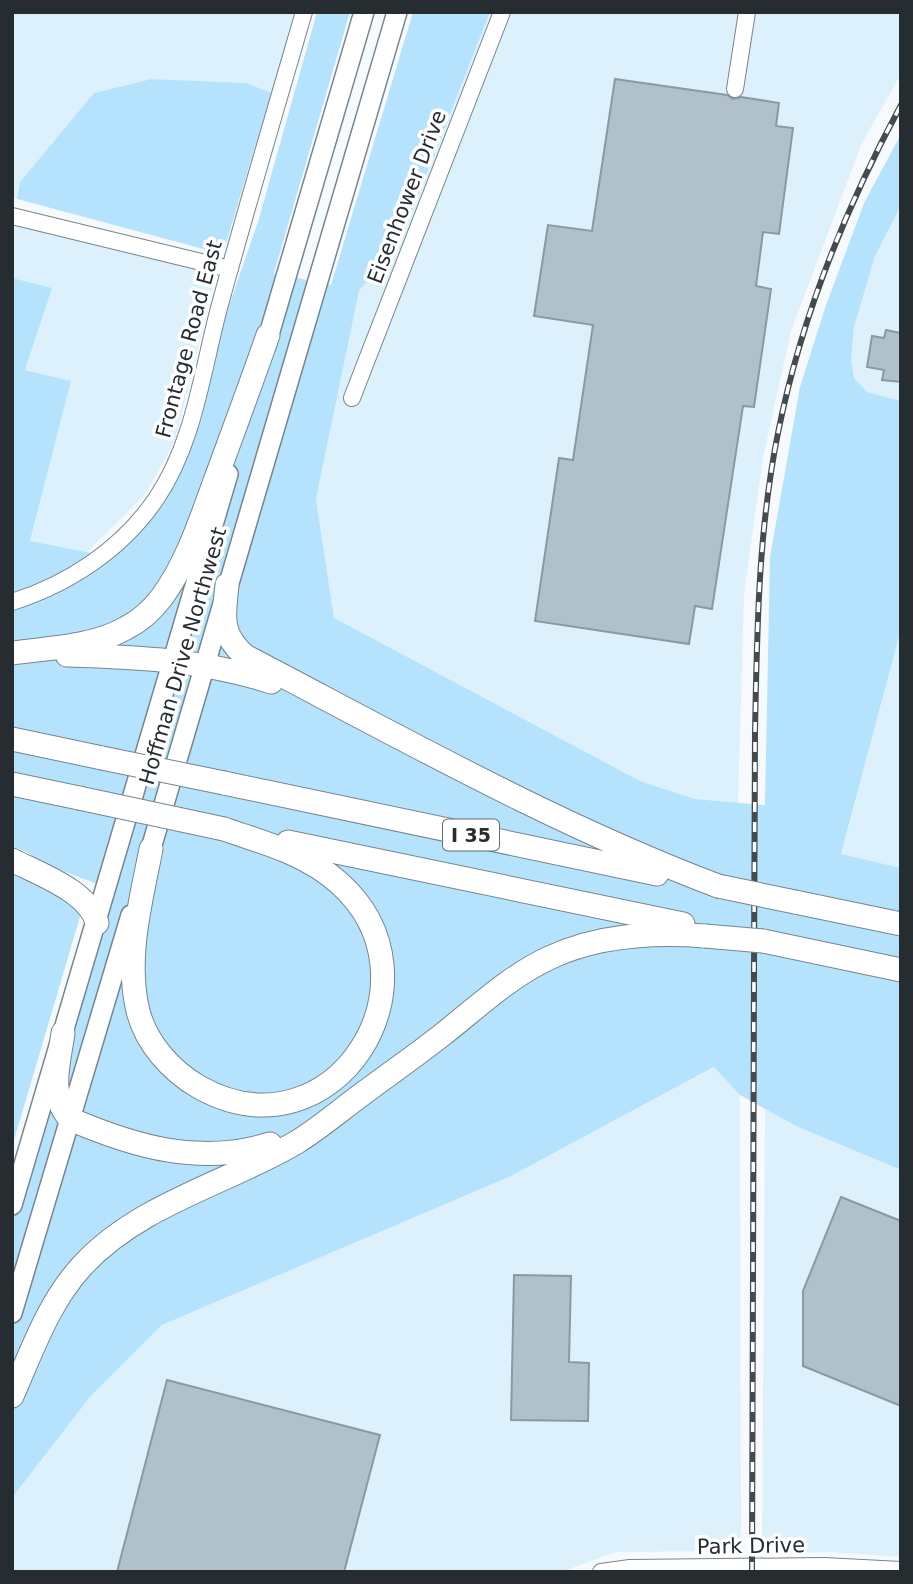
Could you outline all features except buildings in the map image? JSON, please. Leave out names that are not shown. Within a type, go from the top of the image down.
[{"type":"highway","points":[[12,654],[105,637],[126,629],[162,597],[199,524],[268,335]]},
{"type":"highway","points":[[227,585],[224,618],[226,632],[244,656],[362,718],[626,849],[718,886]]},
{"type":"highway","points":[[12,654],[128,657],[205,664],[278,684],[362,718]]},
{"type":"highway","name":"I 35","points":[[12,739],[901,924]]},
{"type":"highway","name":"I 35","points":[[12,784],[707,933],[763,941],[901,970]]},
{"type":"highway","points":[[151,849],[134,955],[139,1012],[146,1032],[172,1068],[206,1091],[243,1104],[283,1104],[321,1090],[352,1063],[365,1045],[374,1027],[383,987],[379,948],[363,912],[337,881],[290,851],[224,829]]},
{"type":"highway","points":[[12,860],[86,902],[95,914],[97,923]]},
{"type":"highway","points":[[12,1396],[48,1313],[81,1266],[136,1221],[298,1141],[443,1034],[487,996],[550,957],[589,944],[642,934],[707,933]]},
{"type":"highway","points":[[63,1033],[56,1090],[62,1111],[70,1119],[90,1128],[170,1151],[192,1155],[220,1155],[250,1150],[272,1143],[350,1103]]},
{"type":"main road","name":"Hoffman Drive Northwest","points":[[12,1205],[364,12]]},
{"type":"main road","name":"Hoffman Drive Northwest","points":[[12,1313],[397,12]]},
{"type":"street","name":"Frontage Road East","points":[[12,602],[57,584],[90,566],[120,539],[156,500],[169,477],[186,435],[230,269],[304,12]]},
{"type":"street","name":"Eisenhower Drive","points":[[352,398],[502,12]]},
{"type":"street","points":[[735,89],[747,12]]},
{"type":"street","points":[[12,216],[230,269]]},
{"type":"street","name":"Park Drive","points":[[601,1572],[630,1568],[824,1566],[901,1570]]},
{"type":"shaded area","points":[[12,12],[295,12],[271,93],[247,83],[151,79],[94,93],[20,182],[17,199],[12,198]]},
{"type":"shaded area","points":[[317,12],[350,12],[274,273],[331,285],[413,12],[490,12],[401,239],[359,291],[316,499],[334,618],[640,781],[695,799],[765,805],[770,557],[800,387],[825,308],[864,203],[901,134],[901,206],[875,256],[854,327],[851,359],[854,378],[867,392],[901,401],[901,629],[841,854],[901,868],[901,1170],[796,1126],[740,1095],[714,1067],[511,1176],[162,1325],[90,1397],[12,1498],[12,1178],[68,994],[82,930],[97,884],[42,863],[27,852],[12,846],[12,278],[52,288],[25,370],[71,381],[30,541],[111,557],[159,508],[258,222]]},
{"type":"shaded area","points":[[490,12],[901,12],[901,74],[862,143],[791,331],[763,458],[744,595],[738,803],[695,799],[640,781],[334,619],[316,499],[359,291],[401,239]]},
{"type":"shaded area","points":[[151,79],[247,83],[271,93],[225,247],[211,251],[17,199],[20,182],[94,93]]},
{"type":"shaded area","points":[[901,206],[901,401],[867,392],[854,378],[851,359],[854,327],[875,256]]},
{"type":"shaded area","points":[[12,225],[199,269],[214,284],[175,441],[144,496],[86,553],[30,542],[71,381],[25,370],[51,289],[12,278]]},
{"type":"shaded area","points":[[901,629],[901,868],[841,855]]},
{"type":"shaded area","points":[[12,855],[82,910],[12,1147]]},
{"type":"shaded area","points":[[715,1067],[740,1095],[741,1551],[616,1552],[561,1572],[12,1572],[12,1498],[90,1397],[162,1325],[511,1176]]},
{"type":"shaded area","points":[[765,1109],[796,1126],[901,1170],[901,1557],[828,1552],[762,1552]]},
{"type":"railway","points":[[752,1572],[755,732],[762,545],[771,470],[799,347],[827,264],[861,184],[901,105]]}]
